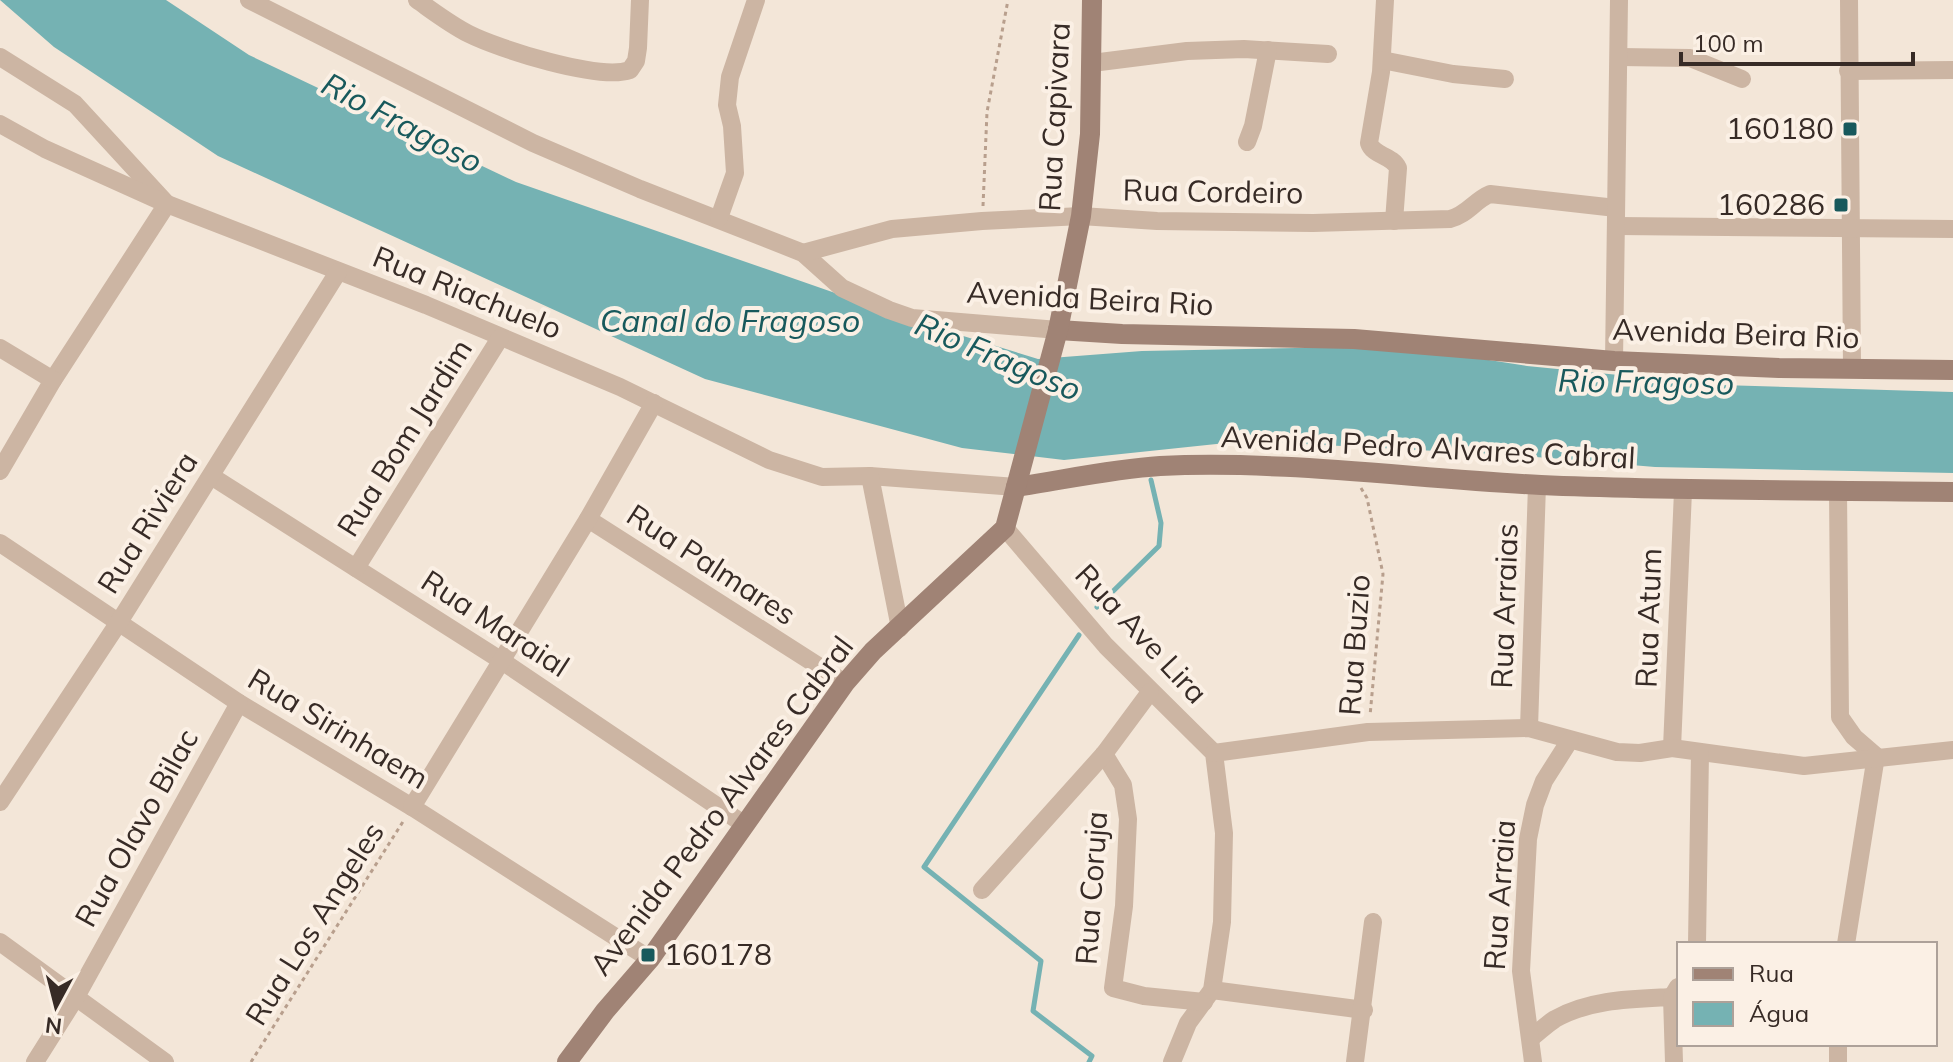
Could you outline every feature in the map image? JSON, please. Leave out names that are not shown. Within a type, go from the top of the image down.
[{"type":"main road","name":"Rua Capivara","points":[[1055,340],[1081,216],[1088,164],[1092,0]]},
{"type":"main road","name":"Avenida Beira Rio","points":[[1055,340],[1122,334],[1354,339],[1614,361],[1779,368],[1953,370]]},
{"type":"main road","points":[[1005,528],[1055,340]]},
{"type":"main road","name":"Avenida Pedro Alvares Cabral","points":[[1017,481],[1158,466],[1248,466],[1683,491],[1953,492]]},
{"type":"main road","name":"Avenida Pedro Alvares Cabral","points":[[567,1062],[605,1011],[650,959],[845,683],[873,651],[1005,528]]},
{"type":"street","name":"Avenida Beira Rio","points":[[249,0],[533,143],[803,253],[842,288],[912,318],[1055,340]]},
{"type":"street","points":[[417,0],[456,27],[486,41],[602,72],[624,72],[632,68],[637,55],[640,0]]},
{"type":"street","points":[[719,218],[735,173],[732,126],[727,105],[730,77],[756,0]]},
{"type":"street","points":[[1385,0],[1382,60],[1369,143],[1372,150],[1394,161],[1398,168],[1394,221]]},
{"type":"street","points":[[1614,361],[1619,0]]},
{"type":"street","points":[[1849,0],[1852,368]]},
{"type":"street","points":[[1247,142],[1268,50]]},
{"type":"street","points":[[1092,63],[1187,51],[1268,50],[1328,54]]},
{"type":"street","points":[[0,57],[75,104],[167,204],[53,380],[0,471]]},
{"type":"street","points":[[1620,57],[1690,58],[1742,79]]},
{"type":"street","points":[[1382,60],[1453,74],[1505,79]]},
{"type":"street","points":[[1848,71],[1953,70]]},
{"type":"street","name":"Rua Riachuelo","points":[[0,124],[45,149],[167,204],[426,305],[654,403],[769,460],[822,477],[1017,481]]},
{"type":"street","name":"Rua Cordeiro","points":[[803,253],[892,229],[982,221],[1081,216],[1253,223],[1459,217],[1490,194],[1617,217],[1953,229]]},
{"type":"street","name":"Rua Riviera","points":[[0,802],[119,622],[338,272]]},
{"type":"street","name":"Rua Bom Jardim","points":[[356,568],[500,338]]},
{"type":"street","points":[[0,348],[53,380]]},
{"type":"street","points":[[412,807],[588,519],[654,403]]},
{"type":"street","name":"Rua Maraial","points":[[211,476],[502,661],[745,825]]},
{"type":"street","points":[[870,476],[900,628]]},
{"type":"street","name":"Rua Arraias","points":[[1529,728],[1537,485]]},
{"type":"street","points":[[1838,490],[1840,717],[1854,737],[1876,756]]},
{"type":"street","name":"Rua Atum","points":[[1672,748],[1683,491]]},
{"type":"street","name":"Rua Palmares","points":[[588,519],[845,683]]},
{"type":"street","name":"Rua Ave Lira","points":[[1005,528],[1085,624],[1214,753]]},
{"type":"street","name":"Rua Sirinhaem","points":[[0,543],[239,703],[412,807],[650,959]]},
{"type":"street","points":[[982,890],[1104,754],[1150,692]]},
{"type":"street","name":"Rua Olavo Bilac","points":[[35,1062],[76,997],[239,703]]},
{"type":"street","points":[[1172,1062],[1188,1023],[1208,996],[1222,922],[1224,833],[1214,753],[1368,732],[1529,728],[1630,753],[1672,748],[1804,766],[1953,750]]},
{"type":"street","name":"Rua Arraia","points":[[1533,1062],[1521,971],[1528,839],[1544,781],[1570,740]]},
{"type":"street","points":[[1697,942],[1700,753]]},
{"type":"street","name":"Rua Coruja","points":[[1104,754],[1123,785],[1128,819],[1124,906],[1113,988],[1144,996],[1208,996]]},
{"type":"street","points":[[1846,942],[1876,756]]},
{"type":"street","points":[[1355,1062],[1373,922]]},
{"type":"street","points":[[0,942],[165,1062]]},
{"type":"street","points":[[1531,1038],[1555,1019],[1581,1008],[1675,992],[1674,1062]]},
{"type":"street","points":[[1208,996],[1364,1010]]},
{"type":"path","points":[[982,221],[987,112],[1008,0]]},
{"type":"path","name":"Rua Buzio","points":[[1352,470],[1367,498],[1383,574],[1368,732]]},
{"type":"path","name":"Rua Los Angeles","points":[[251,1062],[412,807]]},
{"type":"water","name":"Canal do Fragoso","points":[[0,0],[166,0],[249,55],[516,182],[924,324],[1038,359],[1142,351],[1399,346],[1527,366],[1721,385],[1953,392],[1953,473],[1655,467],[1513,455],[1245,441],[1064,460],[962,448],[705,379],[218,156],[54,47]]},
{"type":"waterway","points":[[1097,607],[1159,546],[1161,523],[1151,480]]},
{"type":"waterway","points":[[1079,635],[924,867],[1041,961],[1033,1011],[1092,1056],[1089,1062]]},
{"type":"place","name":"160180","points":[[1850,129]]},
{"type":"place","name":"160286","points":[[1841,205]]},
{"type":"place","name":"160178","points":[[648,955]]},
{"type":"water label","name":"Rio Fragoso","points":[[402,123]]},
{"type":"water label","name":"Rio Fragoso","points":[[998,357]]},
{"type":"water label","name":"Rio Fragoso","points":[[1646,382]]}]
